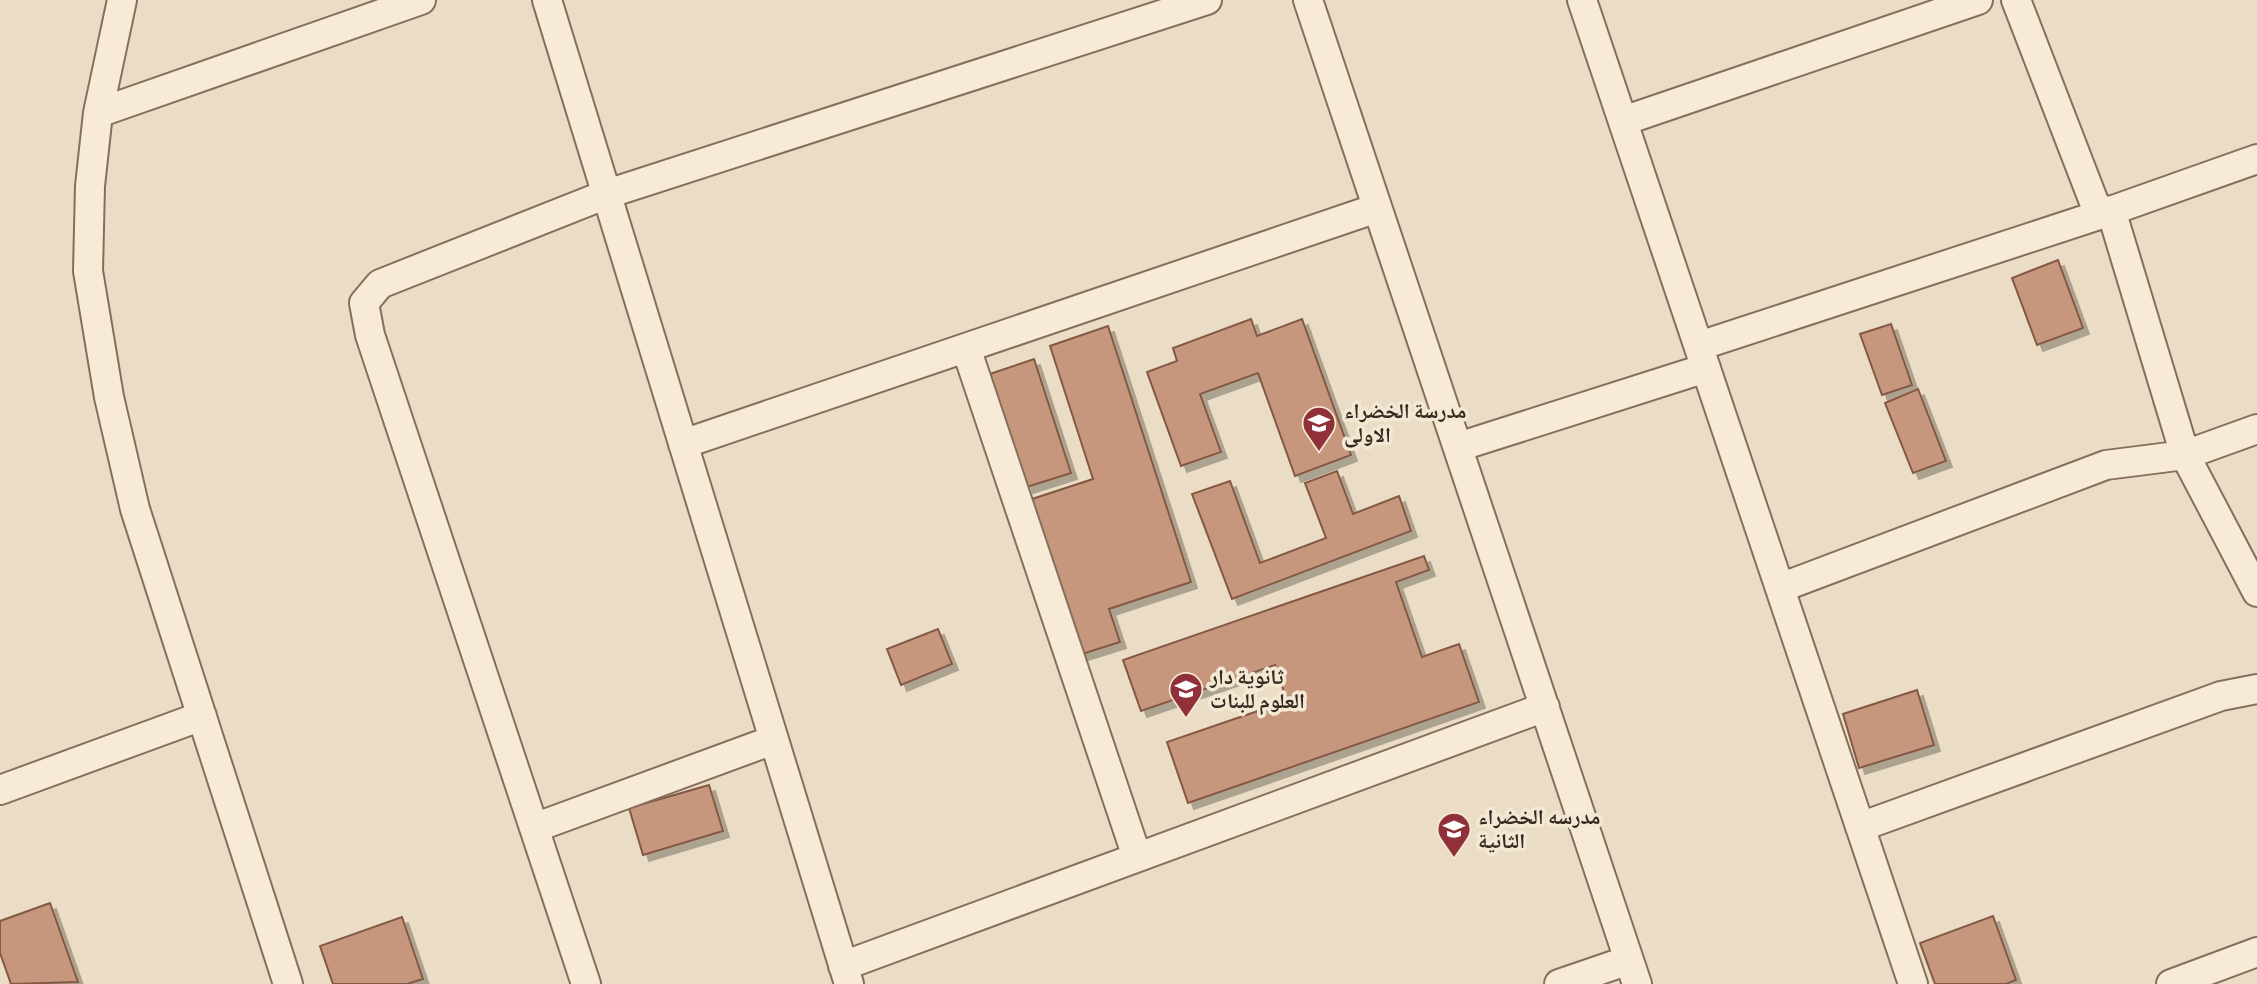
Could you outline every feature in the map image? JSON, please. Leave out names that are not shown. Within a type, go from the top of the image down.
[{"type":"street","points":[[122,0],[97,113],[90,186],[88,271],[108,397],[135,509],[288,984]]},
{"type":"street","points":[[97,113],[421,0]]},
{"type":"street","points":[[547,0],[846,975],[1137,857],[1545,707]]},
{"type":"street","points":[[586,984],[370,335],[363,303],[380,284],[607,194],[1207,0]]},
{"type":"street","points":[[1308,0],[1633,972],[1559,984]]},
{"type":"street","points":[[1582,0],[1913,984]]},
{"type":"street","points":[[1623,121],[1978,0]]},
{"type":"street","points":[[2016,0],[2105,213],[2185,455],[2257,592]]},
{"type":"street","points":[[1458,447],[2257,159]]},
{"type":"street","points":[[683,444],[1377,208]]},
{"type":"street","points":[[966,348],[1137,857]]},
{"type":"street","points":[[1780,588],[2106,465],[2185,455],[2257,429]]},
{"type":"street","points":[[1860,827],[2221,696],[2257,688]]},
{"type":"street","points":[[0,790],[202,716]]},
{"type":"street","points":[[534,828],[774,740]]},
{"type":"street","points":[[2175,983],[2257,952]]},
{"type":"building","points":[[2058,260],[2083,328],[2037,345],[2012,278]]},
{"type":"building","points":[[1251,319],[1257,336],[1302,319],[1351,455],[1295,476],[1258,373],[1200,394],[1221,452],[1181,466],[1147,372],[1177,361],[1173,348]]},
{"type":"building","points":[[1891,324],[1912,385],[1882,395],[1860,334]]},
{"type":"building","points":[[1108,326],[1191,582],[1109,609],[1120,642],[1076,656],[1026,501],[1093,479],[1050,346]]},
{"type":"building","points":[[1034,359],[1071,473],[1027,487],[990,374]]},
{"type":"building","points":[[1918,389],[1946,461],[1913,473],[1885,403]]},
{"type":"building","points":[[1337,471],[1353,514],[1399,496],[1411,531],[1232,599],[1192,494],[1230,481],[1260,563],[1326,538],[1305,483]]},
{"type":"building","points":[[1424,556],[1429,570],[1396,582],[1422,657],[1459,644],[1479,702],[1188,803],[1167,742],[1287,701],[1275,665],[1141,711],[1123,660]]},
{"type":"building","points":[[938,629],[952,664],[901,685],[887,649]]},
{"type":"building","points":[[1917,690],[1934,745],[1859,768],[1843,714]]},
{"type":"building","points":[[709,785],[723,831],[643,855],[629,808]]},
{"type":"building","points":[[50,903],[78,982],[11,984],[0,953],[0,921]]},
{"type":"building","points":[[1993,916],[2016,980],[2006,984],[1935,984],[1920,943]]},
{"type":"building","points":[[402,917],[423,979],[407,984],[333,984],[320,946]]},
{"type":"place","name":"مدرسة الخضراء الاولى","points":[[1319,453]]},
{"type":"place","name":"ثانوية دار العلوم للبنات","points":[[1186,719]]},
{"type":"place","name":"مدرسه الخضراء الثانية","points":[[1454,859]]}]
